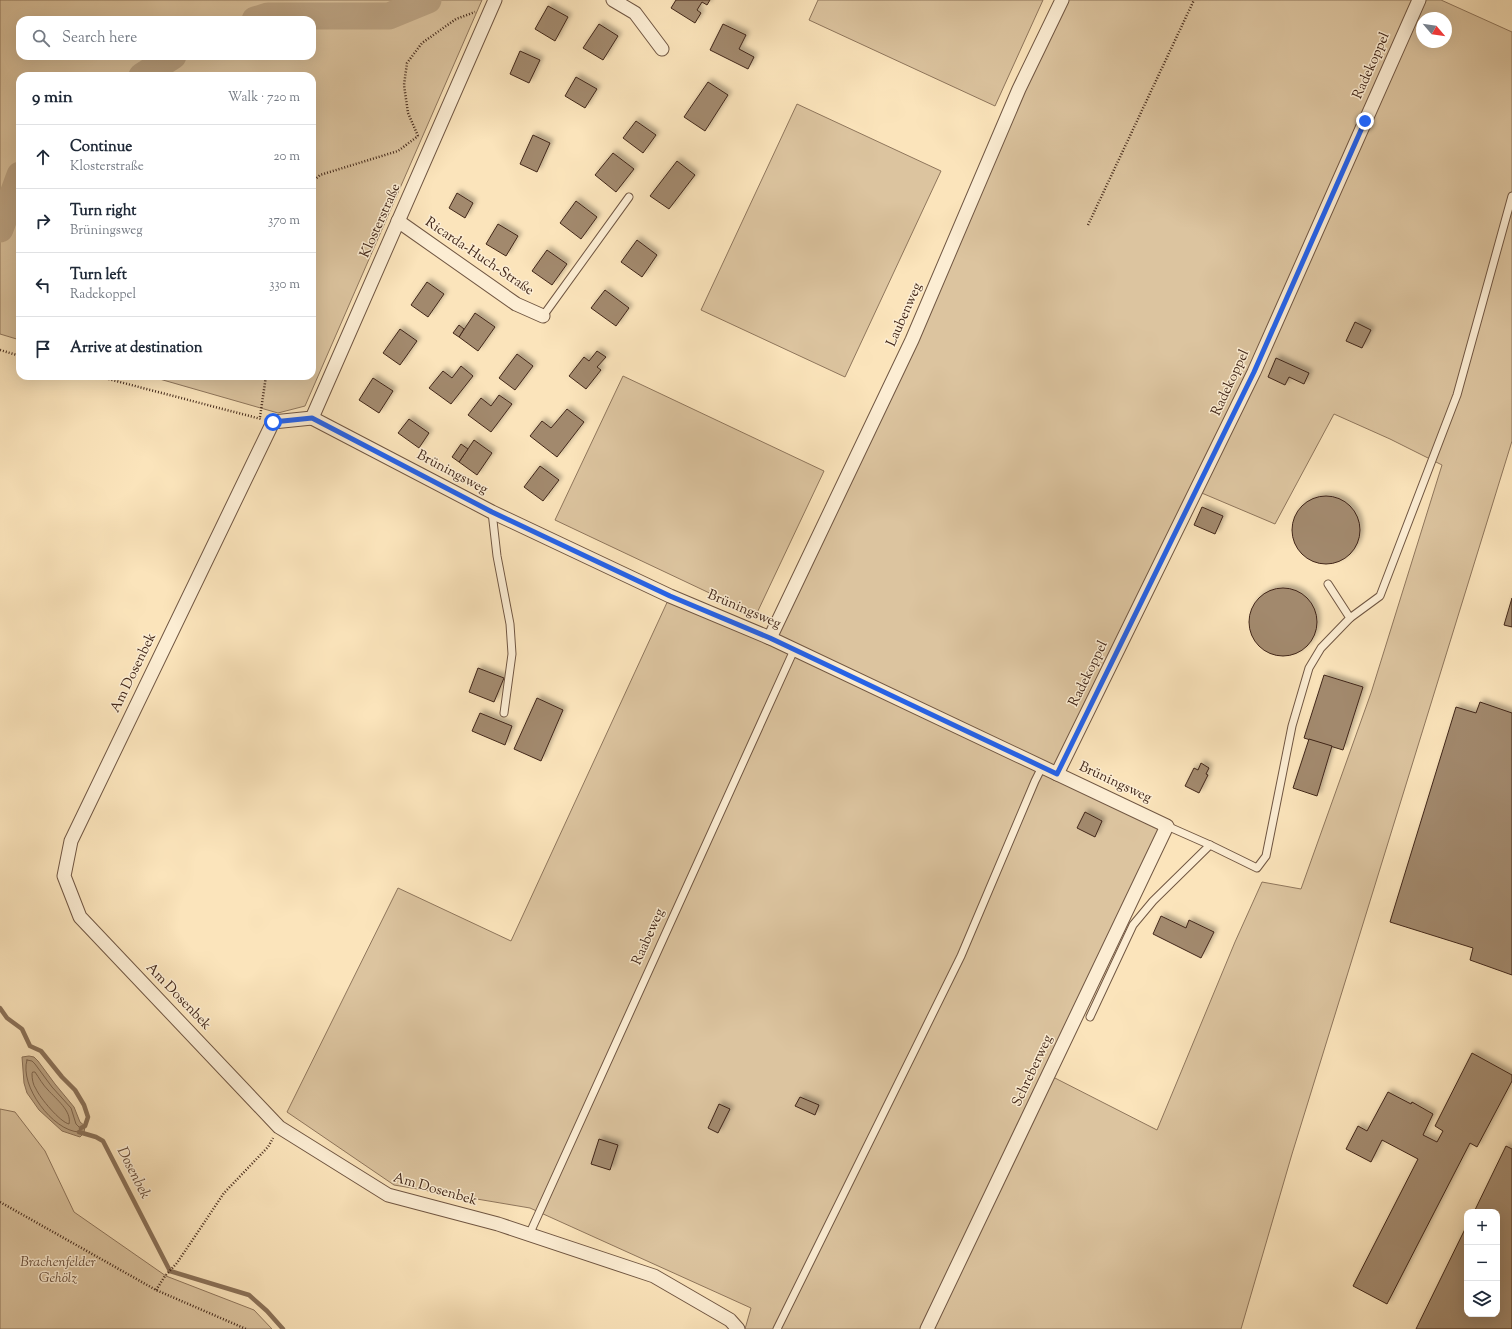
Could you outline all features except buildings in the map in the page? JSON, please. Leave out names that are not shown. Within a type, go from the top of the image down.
[{"type":"street","points":[[613,0],[635,13],[662,50]]},
{"type":"street","name":"Laubenweg","points":[[770,638],[912,340],[1019,89],[1062,0]]},
{"type":"street","name":"Radekoppel","points":[[1057,774],[1254,372],[1419,0]]},
{"type":"street","name":"Klosterstraße","points":[[312,418],[494,3]]},
{"type":"street","name":"Ricarda-Huch-Straße","points":[[398,221],[516,304],[543,316]]},
{"type":"street","points":[[273,422],[312,418]]},
{"type":"street","name":"Brüningsweg","points":[[312,418],[492,512],[670,596],[770,638],[1167,826]]},
{"type":"street","name":"Am Dosenbek","points":[[273,422],[71,841],[64,876],[80,917],[279,1127],[388,1195],[498,1224],[654,1276],[730,1320],[738,1329]]},
{"type":"street","name":"Schreberweg","points":[[927,1329],[1167,826]]},
{"type":"lane","points":[[1167,826],[1257,868],[1266,856],[1292,726],[1309,668],[1320,648],[1350,618],[1380,596],[1457,395],[1512,196]]},
{"type":"lane","points":[[543,316],[629,197]]},
{"type":"lane","points":[[492,512],[497,556],[510,624],[512,654],[504,713]]},
{"type":"lane","points":[[1328,584],[1350,618]]},
{"type":"lane","name":"Raabeweg","points":[[529,1235],[794,650]]},
{"type":"lane","points":[[777,1329],[961,956],[1042,767]]},
{"type":"lane","points":[[1090,1017],[1133,925],[1153,901],[1210,845]]},
{"type":"path","points":[[1088,225],[1194,0]]},
{"type":"path","points":[[418,136],[408,113],[404,85],[408,63],[422,43],[456,19],[494,3]]},
{"type":"path","points":[[316,178],[320,175],[398,151],[418,136],[435,139]]},
{"type":"path","points":[[0,350],[16,355]]},
{"type":"path","points":[[112,380],[273,422]]},
{"type":"path","points":[[259,419],[265,380]]},
{"type":"path","points":[[156,1290],[165,1276],[177,1263],[224,1193],[268,1146],[279,1127]]},
{"type":"path","points":[[0,1202],[156,1290],[246,1329]]},
{"type":"green space","points":[[0,0],[482,0],[305,406],[278,413],[163,380],[316,380],[316,72],[16,72],[16,339],[0,334]]},
{"type":"green space","points":[[818,0],[1043,0],[995,106],[809,20]]},
{"type":"green space","points":[[1062,0],[1441,0],[1512,32],[1512,441],[1292,1154],[1241,1329],[745,1329],[751,1308],[530,1208],[394,1185],[287,1112],[398,888],[511,941],[670,596],[769,638]],"holes":[[[1334,414],[1390,439],[1442,465],[1371,693],[1301,889],[1262,882],[1235,942],[1157,1130],[1049,1075],[1167,826],[1058,774],[1197,491],[1275,524]]]},
{"type":"green space","points":[[797,104],[941,171],[845,377],[701,310]]},
{"type":"green space","points":[[623,376],[824,471],[756,615],[555,520]]},
{"type":"green space","name":"Brachenfelder Gehölz","points":[[0,1109],[15,1112],[45,1151],[74,1212],[166,1276],[254,1310],[272,1329],[0,1329]]},
{"type":"water","points":[[22,1057],[34,1057],[38,1061],[74,1107],[80,1122],[85,1126],[84,1133],[80,1137],[62,1131],[39,1110],[27,1093],[24,1083]]},
{"type":"waterway","points":[[316,16],[389,16],[428,0]]},
{"type":"waterway","points":[[268,16],[316,16]]},
{"type":"waterway","points":[[148,72],[167,60]]},
{"type":"waterway","points":[[0,229],[16,186]]},
{"type":"waterway","name":"Dosenbek","points":[[0,1008],[7,1018],[22,1029],[30,1046],[41,1051],[62,1077],[75,1090],[84,1105],[88,1117],[85,1126],[81,1128]]},
{"type":"waterway","name":"Dosenbek","points":[[79,1132],[96,1137],[103,1141],[170,1271],[249,1295],[267,1311],[283,1329]]},
{"type":"route","points":[[273,422],[312,418],[492,512],[670,596],[770,638],[1057,774],[1254,372],[1365,121]]}]
